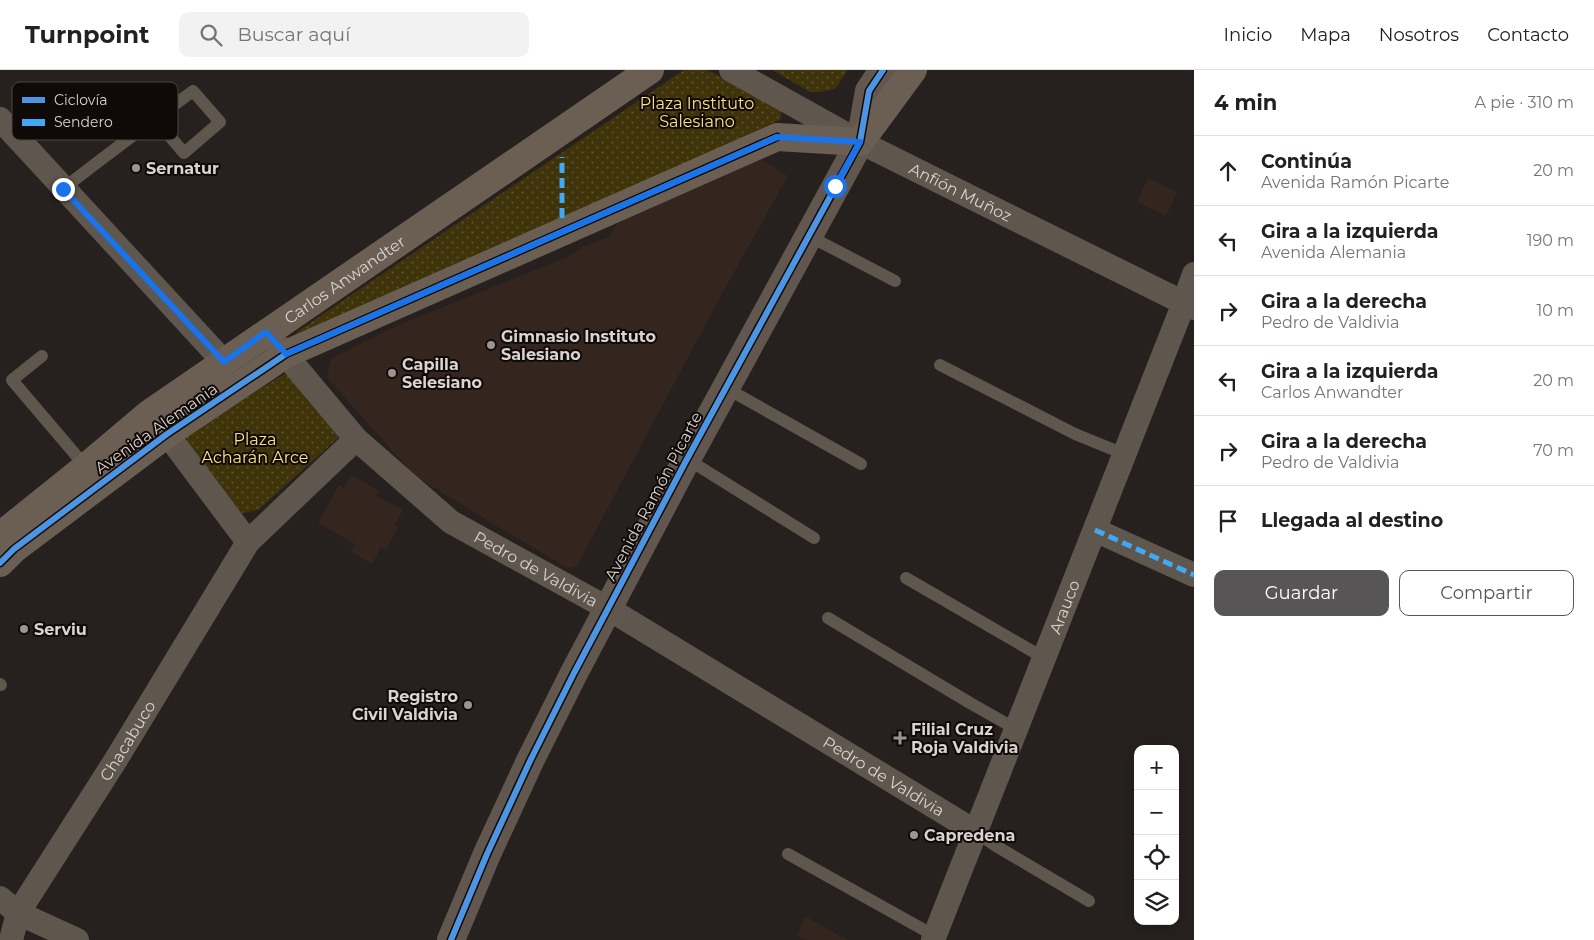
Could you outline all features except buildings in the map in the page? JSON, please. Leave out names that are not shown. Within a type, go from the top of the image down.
[{"type":"main road","name":"Carlos Anwandter","points":[[0,536],[86,468],[150,413],[650,70]]},
{"type":"main road","name":"Avenida Ramón Picarte","points":[[860,142],[913,70]]},
{"type":"main road","name":"Avenida Alemania","points":[[0,562],[14,549],[167,434],[286,354],[777,137],[860,142]]},
{"type":"street","name":"Anfión Muñoz","points":[[731,70],[860,142],[1189,305]]},
{"type":"street","name":"Avenida Ramón Picarte","points":[[451,940],[487,854],[530,761],[687,459],[860,142],[869,91],[883,70]]},
{"type":"street","points":[[0,119],[12,132]]},
{"type":"street","points":[[19,140],[224,362]]},
{"type":"street","name":"Arauco","points":[[934,938],[1124,454],[1189,305],[1194,274]]},
{"type":"street","name":"Pedro de Valdivia","points":[[266,332],[356,439],[450,522],[609,609],[976,832]]},
{"type":"street","points":[[167,434],[248,542]]},
{"type":"street","name":"Chacabuco","points":[[11,940],[18,913],[117,758],[248,542],[356,439]]},
{"type":"street","points":[[1095,530],[1194,575]]},
{"type":"street","points":[[0,898],[18,913],[77,940]]},
{"type":"lane","points":[[173,140],[184,153],[220,122],[193,91],[178,102]]},
{"type":"lane","points":[[63,189],[128,140]]},
{"type":"lane","points":[[809,236],[895,281]]},
{"type":"lane","points":[[42,356],[12,380],[86,468]]},
{"type":"lane","points":[[940,365],[1075,434],[1124,454]]},
{"type":"lane","points":[[726,388],[861,464]]},
{"type":"lane","points":[[687,459],[814,538]]},
{"type":"lane","points":[[906,578],[1044,658]]},
{"type":"lane","points":[[828,618],[1016,729]]},
{"type":"lane","points":[[976,832],[996,846],[1089,901]]},
{"type":"lane","points":[[788,854],[934,938]]},
{"type":"shaded area","points":[[759,158],[788,176],[724,290],[577,566],[568,568],[414,475],[327,378],[331,359],[396,326],[568,257],[582,247],[609,237],[618,222]]},
{"type":"shaded area","points":[[1148,178],[1177,192],[1166,216],[1137,202]]},
{"type":"shaded area","points":[[351,475],[379,491],[376,496],[403,510],[395,525],[398,527],[386,550],[381,547],[372,564],[351,552],[355,544],[318,523],[339,485],[344,488]]},
{"type":"shaded area","points":[[805,916],[847,940],[806,940],[797,936]]},
{"type":"green space","name":"Plaza Instituto Salesiano","points":[[684,70],[707,70],[781,108],[781,119],[303,342],[295,336],[298,331]]},
{"type":"green space","points":[[772,70],[848,70],[835,89],[810,92]]},
{"type":"green space","name":"Plaza Acharán Arce","points":[[286,373],[339,430],[337,439],[258,510],[242,513],[188,447],[186,435]]},
{"type":"marked path","points":[[562,157],[562,218]]},
{"type":"marked path","points":[[1095,530],[1194,575]]},
{"type":"cycle path","points":[[451,940],[487,854],[530,761],[574,673],[687,459],[860,142],[869,91],[883,70]]},
{"type":"cycle path","points":[[0,563],[14,549],[167,434],[286,354],[777,137]]},
{"type":"place","name":"Sernatur","points":[[136,168]]},
{"type":"place","name":"Gimnasio Instituto Salesiano","points":[[491,345]]},
{"type":"place","name":"Capilla Selesiano","points":[[392,373]]},
{"type":"place","name":"Serviu","points":[[24,629]]},
{"type":"place","name":"Registro Civil Valdivia","points":[[468,705]]},
{"type":"place","name":"Filial Cruz Roja Valdivia","points":[[900,738]]},
{"type":"place","name":"Capredena","points":[[914,835]]},
{"type":"route","points":[[63,189],[224,362],[266,332],[286,354],[777,137],[860,142],[835,186]]}]
